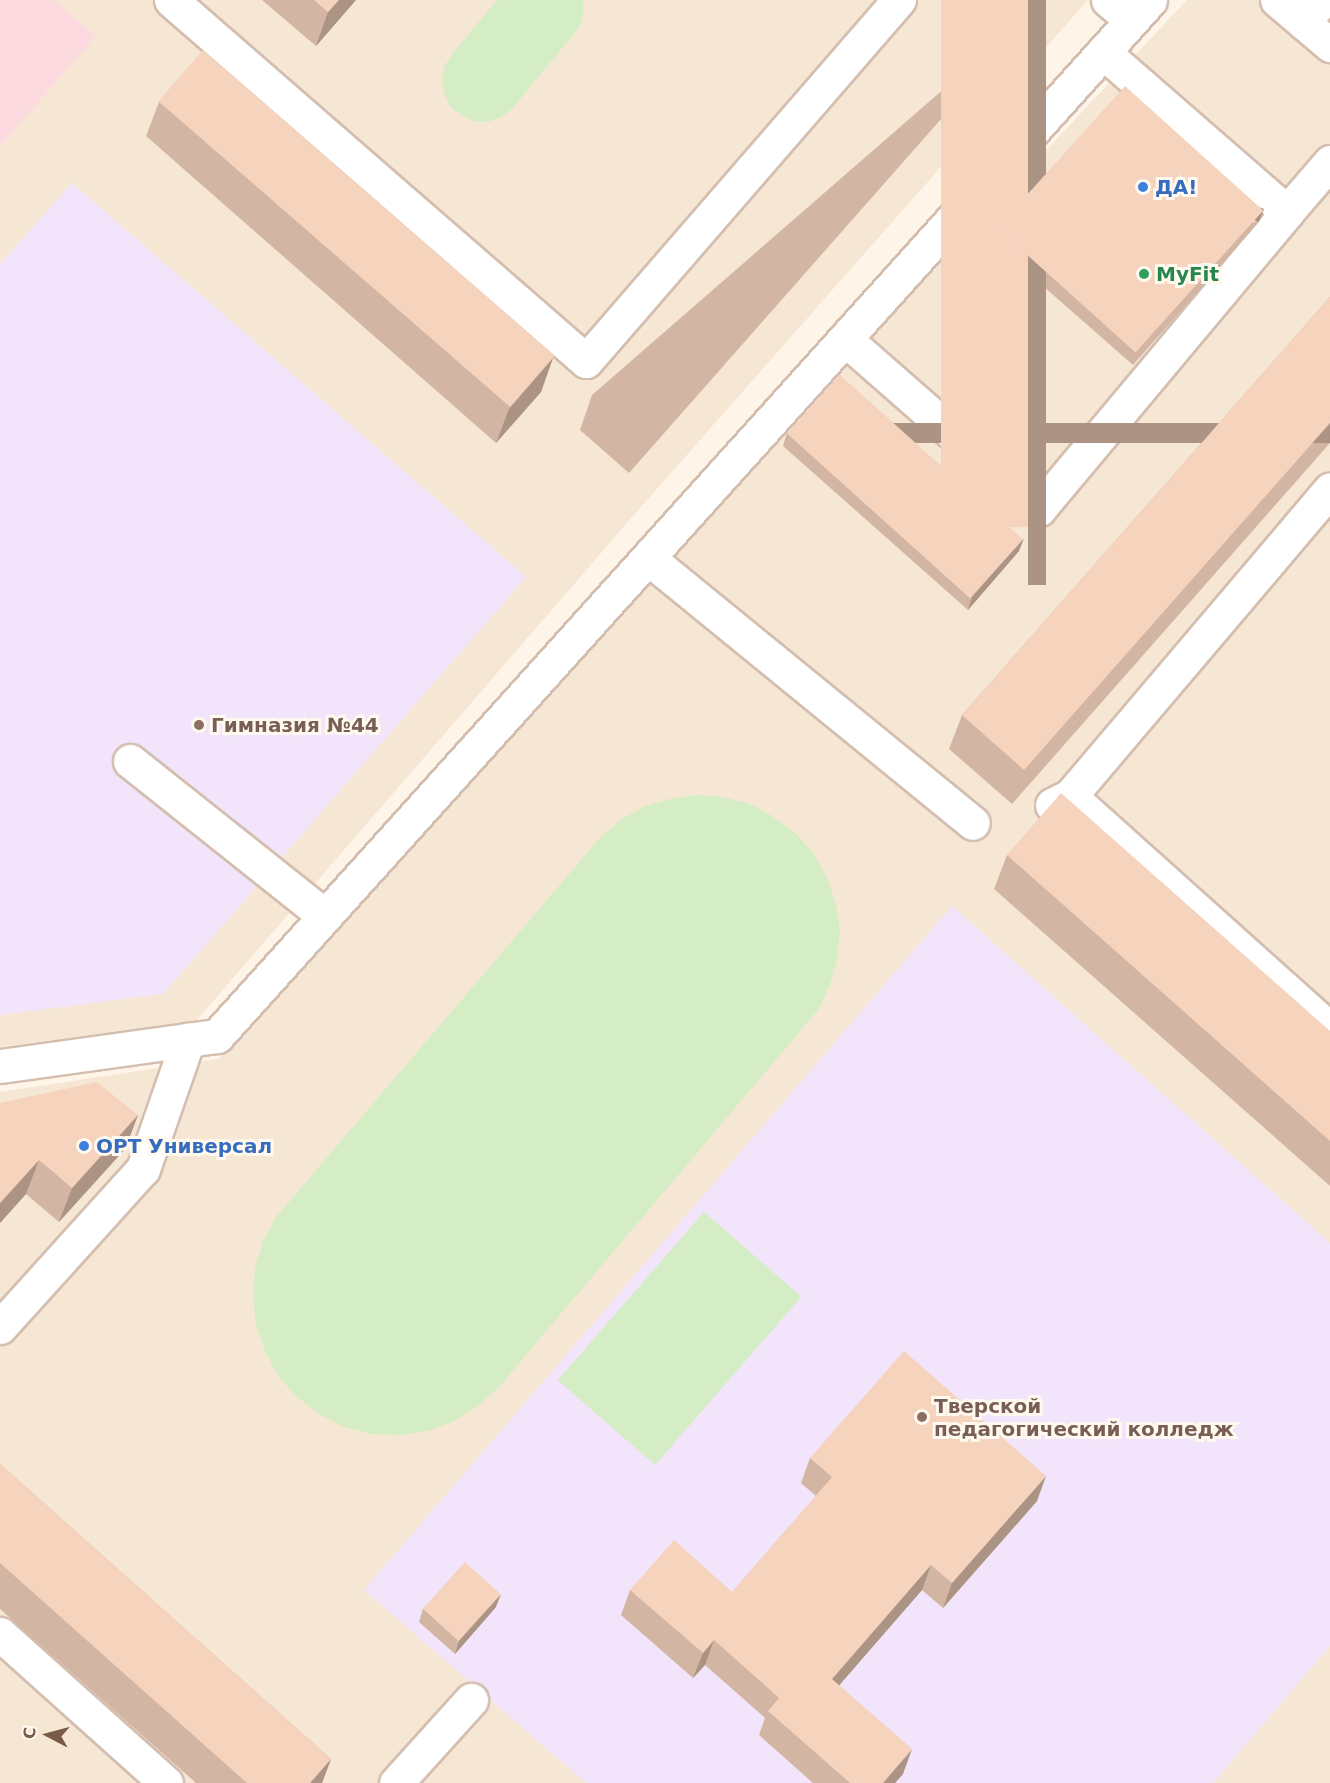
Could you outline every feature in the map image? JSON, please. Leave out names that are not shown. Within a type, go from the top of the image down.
[{"type":"street","points":[[171,0],[586,361],[899,0]]},
{"type":"street","points":[[1277,0],[1312,11],[1330,45]]},
{"type":"street","points":[[0,1066],[217,1036],[1103,52],[1130,7]]},
{"type":"street","points":[[1103,52],[1287,212]]},
{"type":"street","points":[[845,339],[1039,510],[1287,212],[1328,167]]},
{"type":"street","points":[[1330,489],[1061,800],[1330,1029]]},
{"type":"street","points":[[648,558],[973,823]]},
{"type":"street","points":[[130,761],[325,916]]},
{"type":"street","points":[[0,1327],[143,1169],[188,1040]]},
{"type":"street","points":[[0,1634],[166,1783]]},
{"type":"street","points":[[396,1783],[471,1700]]},
{"type":"shaded area","points":[[0,0],[1088,0],[634,515],[196,1021],[0,1047]]},
{"type":"shaded area","points":[[0,0],[54,0],[96,36],[0,146]]},
{"type":"shaded area","points":[[1187,0],[1330,0],[1330,1783],[0,1783],[0,1092],[218,1059],[862,347]]},
{"type":"shaded area","name":"Гимназия №44","points":[[72,183],[526,577],[163,994],[0,1015],[0,264]]},
{"type":"shaded area","name":"Тверской педагогический колледж","points":[[952,906],[1330,1243],[1330,1646],[1213,1783],[586,1783],[364,1590]]},
{"type":"green space","points":[[497,0],[583,0],[584,10],[581,24],[573,35],[512,109],[488,122],[474,121],[461,115],[450,106],[444,93],[442,79],[445,65],[453,53]]},
{"type":"green space","points":[[696,795],[723,797],[750,804],[774,817],[796,834],[814,854],[827,878],[836,904],[840,931],[837,959],[830,985],[818,1010],[499,1387],[478,1406],[454,1421],[428,1431],[400,1435],[371,1434],[344,1427],[319,1414],[297,1397],[278,1376],[265,1351],[256,1324],[253,1296],[255,1268],[263,1241],[277,1216],[599,839],[619,821],[643,807],[669,799]]},
{"type":"green space","points":[[704,1212],[801,1297],[655,1465],[558,1380]]},
{"type":"building","points":[[314,0],[339,0],[328,12]]},
{"type":"building","points":[[941,0],[1028,0],[1028,527],[941,527]]},
{"type":"building","points":[[203,50],[555,356],[510,407],[158,101]]},
{"type":"building","points":[[1125,86],[1263,210],[1135,352],[997,228]]},
{"type":"building","points":[[1330,297],[1330,423],[1024,770],[962,715]]},
{"type":"building","points":[[840,375],[1023,540],[970,598],[787,434]]},
{"type":"building","points":[[1061,793],[1330,1031],[1330,1141],[1007,855]]},
{"type":"building","points":[[97,1082],[138,1115],[72,1188],[39,1160],[0,1203],[0,1103]]},
{"type":"building","points":[[904,1351],[1046,1476],[952,1583],[931,1565],[832,1679],[912,1749],[883,1783],[850,1783],[768,1711],[779,1698],[714,1640],[703,1653],[630,1590],[674,1540],[732,1592],[832,1477],[810,1458]]},
{"type":"building","points":[[0,1464],[331,1759],[310,1783],[247,1783],[0,1563]]},
{"type":"building","points":[[465,1562],[501,1594],[459,1641],[423,1609]]},
{"type":"place","name":"ДА!","points":[[1143,187]]},
{"type":"place","name":"MyFit","points":[[1144,274]]},
{"type":"place","name":"Гимназия №44","points":[[199,725]]},
{"type":"place","name":"ОРТ Универсал","points":[[84,1146]]},
{"type":"place","name":"Тверской педагогический колледж","points":[[922,1417]]}]
